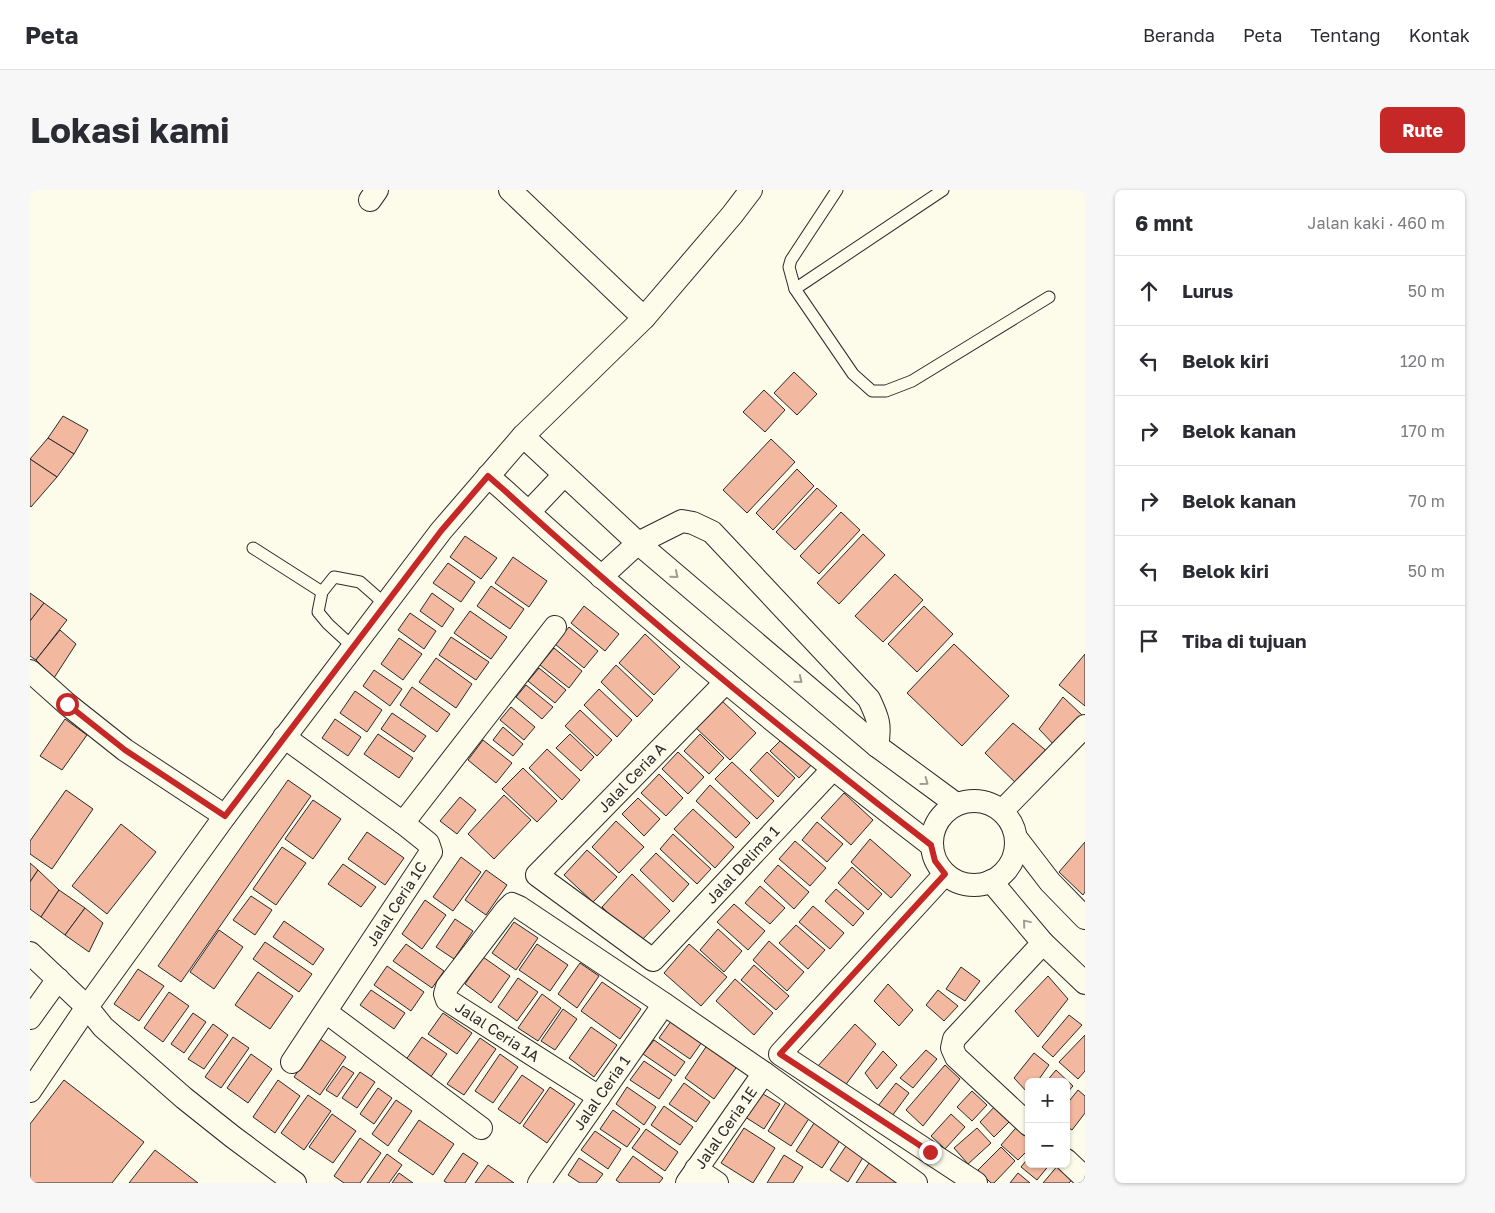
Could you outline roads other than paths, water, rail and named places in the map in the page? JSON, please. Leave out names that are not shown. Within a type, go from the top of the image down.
[{"type":"street","points":[[510,190],[644,318]]},
{"type":"street","points":[[30,1091],[87,1007],[225,816],[441,531],[523,436],[644,318],[751,190]]},
{"type":"street","points":[[523,436],[638,543],[877,746],[956,804]]},
{"type":"street","points":[[529,512],[564,475]]},
{"type":"street","points":[[488,476],[601,577],[726,682],[833,770],[931,845]]},
{"type":"street","points":[[601,577],[638,543],[682,521],[693,523],[712,532],[869,699],[877,716],[880,731],[877,746]]},
{"type":"street","points":[[403,823],[555,627]]},
{"type":"street","points":[[30,671],[67,704],[125,750],[225,816]]},
{"type":"street","name":"Jalal Ceria A","points":[[653,960],[537,875],[726,682]]},
{"type":"street","points":[[1002,811],[1085,726]]},
{"type":"street","name":"Jalal Ceria 1C","points":[[284,737],[403,823],[428,843],[431,852],[292,1062]]},
{"type":"street","name":"Jalal Delima 1","points":[[653,960],[833,770]]},
{"type":"street","points":[[1017,839],[1013,857],[1005,871],[991,881],[975,886],[959,882],[945,874],[935,861],[931,845],[934,829],[943,814],[956,804],[972,800],[988,803],[1002,811],[1012,824],[1017,839],[1050,882],[1085,918]]},
{"type":"street","points":[[945,874],[780,1054],[976,1183]]},
{"type":"street","points":[[991,881],[1043,943],[1085,983]]},
{"type":"street","name":"Jalal Ceria 1A","points":[[599,1097],[447,1000],[445,994],[447,987],[512,904],[664,1004]]},
{"type":"street","points":[[1027,1123],[956,1057],[952,1048],[954,1039],[1043,943]]},
{"type":"street","points":[[30,953],[87,1007],[103,1027],[184,1098],[295,1183]]},
{"type":"street","points":[[30,1018],[58,979]]},
{"type":"street","points":[[664,1004],[764,1073],[916,1183]]},
{"type":"street","name":"Jalal Ceria 1","points":[[539,1183],[664,1004]]},
{"type":"street","points":[[326,1012],[481,1128]]},
{"type":"street","name":"Jalal Ceria 1E","points":[[692,1176],[764,1073]]},
{"type":"street","points":[[1070,1164],[1085,1178]]},
{"type":"street","points":[[692,1176],[717,1183]]},
{"type":"lane","points":[[837,190],[791,260],[789,268],[795,288],[853,374],[872,391],[886,391],[912,381],[1049,297]]},
{"type":"lane","points":[[795,288],[943,190]]},
{"type":"lane","points":[[253,548],[322,592]]},
{"type":"lane","points":[[353,647],[318,612],[322,592],[334,577],[360,582],[386,604]]}]
